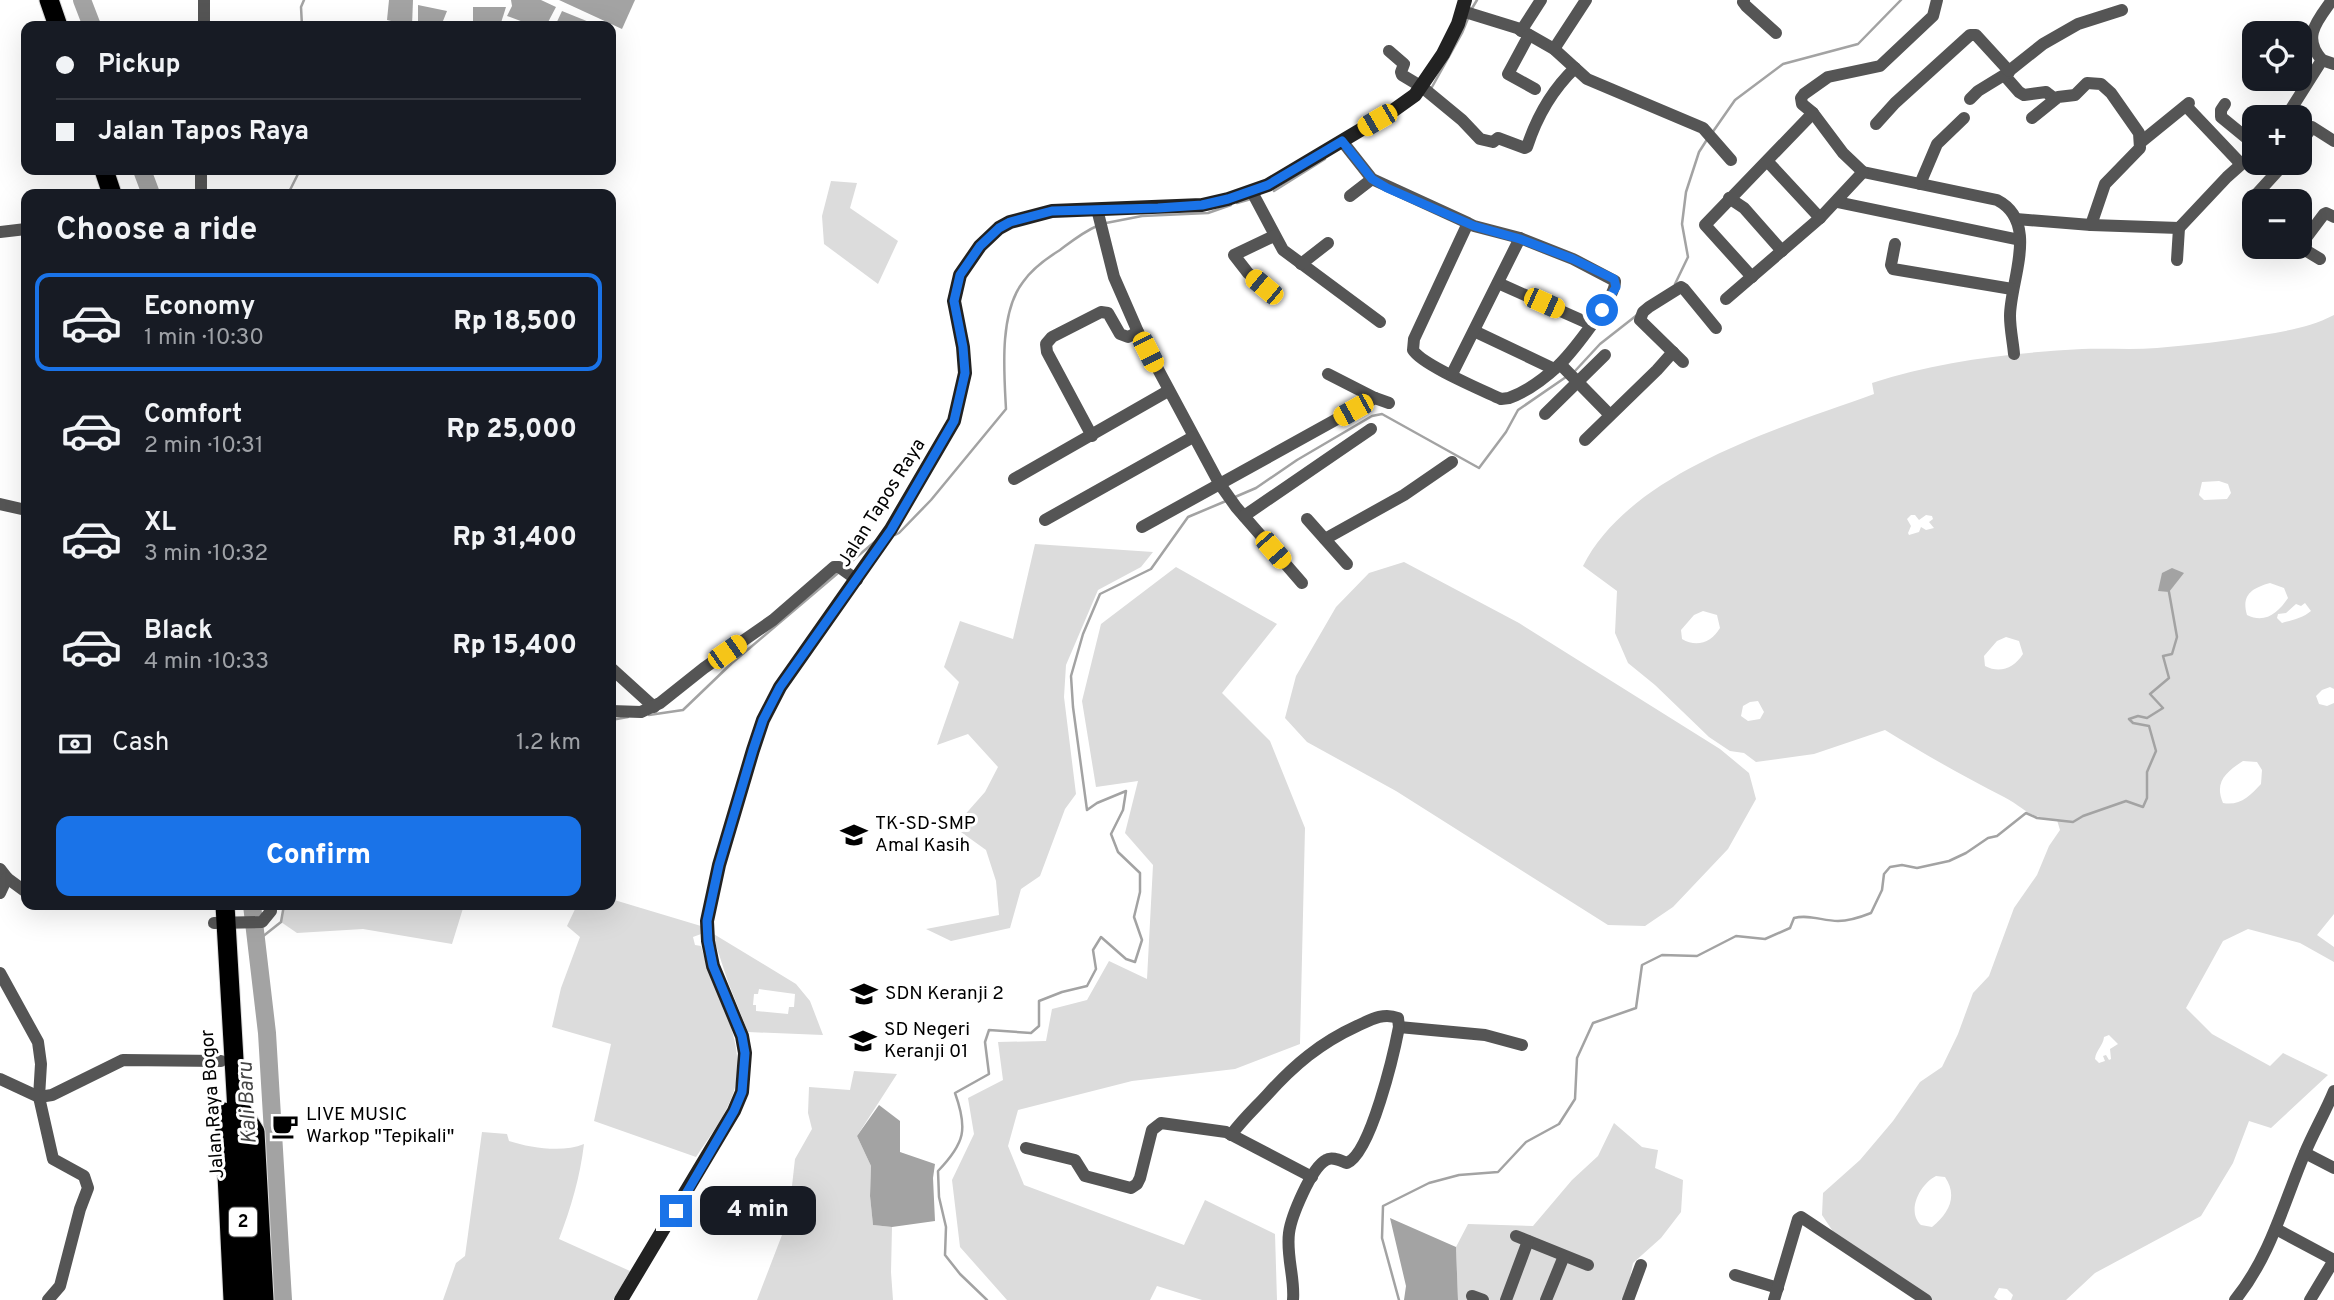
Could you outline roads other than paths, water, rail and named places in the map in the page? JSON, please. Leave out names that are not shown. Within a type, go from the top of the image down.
[{"type":"highway","points":[[49,0],[56,21]]},
{"type":"highway","points":[[60,0],[66,21]]},
{"type":"highway","name":"Jalan Raya Bogor","points":[[224,916],[226,1070],[232,1145],[233,1300]]},
{"type":"highway","points":[[224,1300],[219,1132],[230,1108],[255,1132],[264,1300]]},
{"type":"highway","name":"Jalan Raya Bogor","points":[[232,1145],[248,1300]]},
{"type":"main road","name":"Jalan Tapos Raya","points":[[621,1300],[734,1111],[742,1092],[745,1053],[742,1036],[713,966],[708,941],[707,921],[712,894],[763,720],[848,574],[888,535],[941,448],[954,421],[965,373],[954,301],[960,275],[980,246],[999,228],[1010,222],[1052,211],[1098,215],[1254,198],[1427,91],[1465,8]]},
{"type":"street","points":[[204,0],[204,21]]},
{"type":"street","points":[[1535,89],[1508,74],[1541,0]]},
{"type":"street","points":[[1554,49],[1586,0]]},
{"type":"street","points":[[1744,0],[1746,6],[1776,33]]},
{"type":"street","points":[[1937,0],[1933,16],[1880,66],[1828,77],[1804,94],[1801,98],[1802,104],[1813,113],[1843,153],[1863,172],[1997,200],[2010,209],[2016,219],[2020,240],[2019,265],[2012,289],[2010,317],[2014,354]]},
{"type":"street","points":[[2295,105],[2328,62],[2313,47],[2313,32],[2314,26],[2332,0]]},
{"type":"street","points":[[1465,8],[1480,18],[1525,33],[1554,49],[1587,79],[1703,128],[1731,160]]},
{"type":"street","points":[[1970,99],[2043,44],[2078,24],[2122,10]]},
{"type":"street","points":[[1876,124],[1895,103],[1970,35],[1976,35],[2019,92],[2024,95],[2046,92],[2055,99]]},
{"type":"street","points":[[1389,51],[1404,63],[1402,75],[1427,91],[1480,139],[1493,142],[1498,138],[1503,139],[1525,148],[1542,110],[1562,80],[1575,68]]},
{"type":"street","points":[[2032,118],[2055,99],[2075,95],[2087,83],[2095,82],[2105,86],[2139,133],[2141,142]]},
{"type":"street","points":[[2091,225],[2105,184],[2137,152],[2141,142],[2187,104],[2241,164],[2179,228],[2177,260]]},
{"type":"street","points":[[2225,104],[2221,117],[2242,134]]},
{"type":"street","points":[[1752,277],[1704,225],[1813,113]]},
{"type":"street","points":[[1920,184],[1937,144],[1964,118]]},
{"type":"street","points":[[2312,127],[2334,141]]},
{"type":"street","points":[[1344,144],[1372,179],[1468,223],[1573,259],[1614,279],[1615,288],[1590,324],[1545,414]]},
{"type":"street","points":[[1768,162],[1820,218]]},
{"type":"street","points":[[1726,299],[1820,218],[1863,172]]},
{"type":"street","points":[[2261,189],[2275,175]]},
{"type":"street","points":[[1350,195],[1372,179]]},
{"type":"street","points":[[1254,198],[1283,250],[1380,322]]},
{"type":"street","points":[[1729,198],[1744,208],[1782,251]]},
{"type":"street","points":[[1837,202],[2020,240]]},
{"type":"street","points":[[2312,230],[2326,212],[2334,217]]},
{"type":"street","points":[[1098,215],[1114,277],[1138,332],[1193,437],[1221,487],[1302,583]]},
{"type":"street","points":[[2016,219],[2179,228]]},
{"type":"street","points":[[1468,223],[1414,339],[1413,347],[1418,356],[1505,399],[1605,355]]},
{"type":"street","points":[[0,232],[21,230]]},
{"type":"street","points":[[1264,287],[1248,274],[1234,256],[1274,236]]},
{"type":"street","points":[[1452,374],[1520,239]]},
{"type":"street","points":[[1301,264],[1328,243]]},
{"type":"street","points":[[1895,244],[1891,265],[1893,269],[2012,289]]},
{"type":"street","points":[[2312,254],[2320,259]]},
{"type":"street","points":[[1498,283],[1590,324]]},
{"type":"street","points":[[1684,362],[1643,323],[1640,316],[1676,288],[1685,289],[1716,328]]},
{"type":"street","points":[[1092,436],[1047,352],[1046,344],[1052,337],[1101,312],[1108,313],[1120,334],[1128,337],[1138,332]]},
{"type":"street","points":[[1474,331],[1565,372],[1610,415]]},
{"type":"street","points":[[1585,440],[1673,352]]},
{"type":"street","points":[[1328,374],[1389,403]]},
{"type":"street","points":[[1014,479],[1168,391]]},
{"type":"street","points":[[1142,527],[1221,487],[1375,398]]},
{"type":"street","points":[[1240,512],[1371,429]]},
{"type":"street","points":[[1045,520],[1193,437]]},
{"type":"street","points":[[1325,539],[1404,495],[1452,462]]},
{"type":"street","points":[[0,503],[21,509]]},
{"type":"street","points":[[1307,519],[1347,564]]},
{"type":"street","points":[[616,711],[641,712],[653,707],[773,620],[834,568],[848,574]]},
{"type":"street","points":[[616,673],[653,707]]},
{"type":"street","points":[[0,893],[3,874],[21,888]]},
{"type":"street","points":[[224,916],[262,922],[271,910]]},
{"type":"street","points":[[0,974],[38,1042],[41,1064],[39,1097],[53,1159],[84,1176],[89,1188],[80,1209],[60,1286],[48,1300]]},
{"type":"street","points":[[1231,1135],[1244,1117],[1290,1070],[1324,1042],[1377,1017],[1398,1018],[1399,1027],[1378,1112],[1357,1155],[1348,1163],[1332,1158],[1325,1161],[1312,1177],[1293,1215],[1289,1233],[1293,1300]]},
{"type":"street","points":[[1399,1027],[1485,1035],[1522,1045]]},
{"type":"street","points":[[0,1079],[39,1097],[52,1095],[123,1060],[226,1070]]},
{"type":"street","points":[[2235,1300],[2262,1261],[2305,1153],[2334,1091]]},
{"type":"street","points":[[1026,1148],[1075,1160],[1085,1176],[1131,1188],[1140,1178],[1152,1130],[1161,1123],[1205,1128],[1231,1135],[1312,1177]]},
{"type":"street","points":[[2305,1153],[2334,1168]]},
{"type":"street","points":[[1735,1275],[1776,1294],[1798,1219],[1801,1217],[1926,1300]]},
{"type":"street","points":[[2276,1229],[2334,1260],[2310,1300]]},
{"type":"street","points":[[1506,1300],[1522,1238],[1588,1265]]},
{"type":"street","points":[[1546,1300],[1564,1255]]},
{"type":"street","points":[[1628,1300],[1641,1265]]},
{"type":"street","points":[[2317,1300],[2334,1271]]},
{"type":"waterway","name":"Kali Baru","points":[[82,0],[90,21]]},
{"type":"waterway","points":[[302,21],[301,7],[304,0]]},
{"type":"waterway","points":[[1471,10],[1477,0]]},
{"type":"waterway","points":[[1712,133],[1735,100],[1783,64],[1858,44],[1901,0]]},
{"type":"waterway","points":[[1432,87],[1469,16]]},
{"type":"waterway","points":[[1675,284],[1688,257],[1682,224],[1686,192],[1699,152],[1708,138]]},
{"type":"waterway","points":[[1274,191],[1325,159]]},
{"type":"waterway","name":"Kali Baru","points":[[144,175],[149,189]]},
{"type":"waterway","points":[[290,189],[298,175]]},
{"type":"waterway","points":[[1237,203],[1251,199]]},
{"type":"waterway","points":[[1106,223],[1142,216],[1208,213],[1231,205]]},
{"type":"waterway","points":[[895,535],[931,500],[1006,409],[1004,361],[1007,326],[1015,295],[1023,282],[1045,260],[1097,226]]},
{"type":"waterway","points":[[1575,371],[1600,344],[1637,315]]},
{"type":"waterway","points":[[1235,497],[1256,488],[1297,460],[1372,416],[1382,414],[1479,468],[1506,432],[1518,410],[1566,377]]},
{"type":"waterway","points":[[987,1300],[945,1255],[946,1227],[939,1197],[938,1171],[954,1152],[961,1135],[962,1116],[955,1093],[989,1074],[985,1042],[989,1030],[1031,1033],[1039,1026],[1039,1001],[1087,986],[1096,969],[1093,950],[1101,937],[1126,959],[1135,962],[1142,940],[1134,917],[1140,892],[1140,873],[1118,852],[1111,834],[1123,810],[1126,791],[1087,810],[1071,676],[1083,634],[1100,594],[1151,569],[1188,517],[1226,501]]},
{"type":"waterway","points":[[846,566],[878,539]]},
{"type":"waterway","points":[[649,715],[683,710],[732,663],[838,573]]},
{"type":"waterway","points":[[1399,1300],[1382,1238],[1383,1206],[1429,1183],[1459,1175],[1498,1172],[1526,1142],[1559,1124],[1575,1099],[1577,1058],[1593,1023],[1636,1008],[1642,965],[1662,955],[1697,956],[1736,936],[1765,939],[1790,928],[1794,918],[1842,921],[1871,913],[1882,890],[1884,874],[1890,867],[1902,865],[1917,868],[1949,861],[1988,838],[1997,836],[2026,813],[2037,818],[2073,822],[2126,801],[2143,807],[2147,798],[2147,772],[2156,751],[2149,726],[2133,723],[2129,719],[2138,716],[2147,718],[2163,708],[2150,694],[2169,678],[2163,656],[2172,654],[2177,637],[2169,592]]},
{"type":"waterway","points":[[616,719],[628,717]]},
{"type":"waterway","name":"Kali Baru","points":[[253,910],[267,1033],[283,1300]]},
{"type":"waterway","points":[[257,941],[281,922],[283,910]]},
{"type":"place","name":"TK-SD-SMP Amal Kasih","points":[[854,835]]},
{"type":"place","name":"SDN Keranji 2","points":[[864,994]]},
{"type":"place","name":"SD Negeri Keranji 01","points":[[863,1041]]},
{"type":"place","name":"LIVE MUSIC Warkop \"Tepikali\"","points":[[285,1126]]}]
